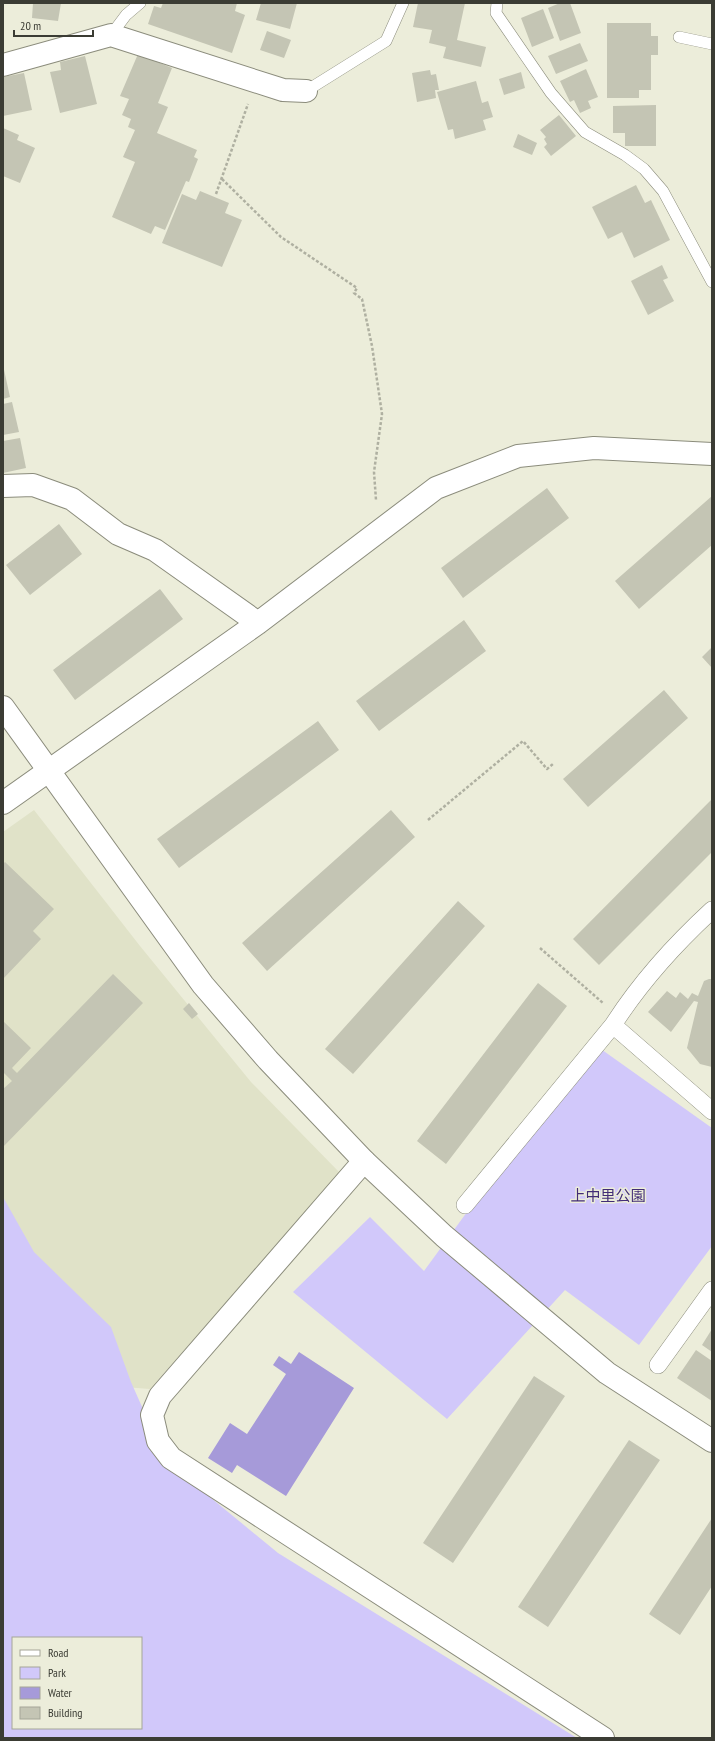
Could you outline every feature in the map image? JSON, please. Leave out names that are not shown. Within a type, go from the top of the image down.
[{"type":"street","points":[[3,65],[111,35],[283,90],[306,91]]},
{"type":"street","points":[[3,802],[258,623],[436,488],[518,456],[594,448],[712,454]]},
{"type":"street","points":[[3,486],[34,485],[72,499],[118,534],[154,550],[258,623]]},
{"type":"street","points":[[3,707],[203,985],[268,1060],[364,1161],[444,1236],[606,1373],[712,1441]]},
{"type":"street","points":[[465,1205],[615,1020],[628,1001],[690,930],[712,910]]},
{"type":"street","points":[[615,1020],[712,1110]]},
{"type":"street","points":[[364,1161],[160,1396],[152,1415],[158,1441],[171,1458],[603,1738]]},
{"type":"street","points":[[658,1365],[712,1290]]},
{"type":"lane","points":[[111,35],[126,15],[140,3]]},
{"type":"lane","points":[[306,91],[386,41],[403,3]]},
{"type":"lane","points":[[497,3],[496,13],[552,93],[585,132],[625,155],[644,169],[662,191],[712,282]]},
{"type":"lane","points":[[679,37],[712,44]]},
{"type":"path","points":[[216,194],[256,81]]},
{"type":"path","points":[[222,179],[281,237],[357,288],[354,293],[362,299],[372,346],[382,414],[374,472],[376,500]]},
{"type":"path","points":[[428,820],[523,741],[547,769],[554,764]]},
{"type":"path","points":[[540,948],[615,1020]]},
{"type":"shaded area","points":[[34,810],[140,946],[251,1082],[340,1173],[150,1389],[111,1386],[3,1239],[3,832]]},
{"type":"green space","name":"上中里公園","points":[[591,1042],[712,1128],[712,1246],[639,1345],[565,1290],[447,1419],[293,1292],[370,1217],[424,1271]]},
{"type":"green space","points":[[3,1197],[34,1252],[111,1327],[131,1382],[166,1461],[278,1553],[577,1738],[3,1738]]},
{"type":"water","points":[[299,1352],[354,1388],[286,1496],[237,1465],[232,1473],[208,1458],[230,1423],[247,1434],[286,1374],[273,1365],[279,1356],[291,1364]]},
{"type":"building","points":[[33,3],[61,3],[58,21],[32,18]]},
{"type":"building","points":[[163,3],[237,3],[235,11],[245,15],[232,53],[148,24],[154,6],[161,8]]},
{"type":"building","points":[[261,3],[297,3],[290,29],[256,20]]},
{"type":"building","points":[[418,3],[465,3],[457,40],[486,47],[481,67],[443,58],[446,47],[429,43],[432,30],[413,27]]},
{"type":"building","points":[[560,3],[570,3],[581,33],[560,41],[548,8]]},
{"type":"building","points":[[543,9],[554,38],[532,47],[521,18]]},
{"type":"building","points":[[607,23],[651,23],[651,36],[658,36],[658,55],[651,55],[651,90],[639,90],[639,98],[607,98]]},
{"type":"building","points":[[267,31],[291,40],[284,58],[260,50]]},
{"type":"building","points":[[580,43],[588,61],[556,74],[548,56]]},
{"type":"building","points":[[138,54],[172,68],[158,103],[168,107],[157,133],[197,150],[194,157],[198,159],[189,182],[186,181],[165,230],[155,226],[151,234],[112,217],[135,162],[123,157],[135,130],[128,127],[131,119],[122,115],[129,99],[120,96]]},
{"type":"building","points":[[85,56],[97,104],[60,113],[50,72],[61,70],[60,62]]},
{"type":"building","points":[[586,69],[598,97],[588,101],[591,108],[580,113],[574,100],[570,102],[560,81]]},
{"type":"building","points":[[430,70],[431,75],[436,74],[439,90],[435,90],[436,98],[417,102],[412,73]]},
{"type":"building","points":[[521,72],[525,88],[504,95],[499,79]]},
{"type":"building","points":[[24,73],[32,110],[3,116],[3,77]]},
{"type":"building","points":[[476,81],[482,103],[488,101],[493,117],[483,120],[486,130],[455,139],[453,129],[448,130],[437,92]]},
{"type":"building","points":[[656,105],[656,146],[625,146],[625,133],[613,133],[613,106]]},
{"type":"building","points":[[559,115],[576,136],[551,156],[544,147],[547,144],[544,139],[546,137],[540,130]]},
{"type":"building","points":[[3,128],[19,135],[17,140],[35,148],[20,183],[3,176]]},
{"type":"building","points":[[518,134],[537,143],[532,155],[513,147]]},
{"type":"building","points":[[636,185],[645,203],[651,200],[670,240],[634,258],[622,232],[608,239],[592,207]]},
{"type":"building","points":[[200,191],[229,203],[225,213],[242,220],[222,267],[162,243],[182,194],[196,200]]},
{"type":"building","points":[[662,265],[668,278],[663,280],[674,301],[648,315],[631,281]]},
{"type":"building","points":[[3,365],[10,397],[3,399]]},
{"type":"building","points":[[12,402],[19,432],[3,435],[3,404]]},
{"type":"building","points":[[20,438],[26,468],[3,473],[3,441]]},
{"type":"building","points":[[547,488],[569,518],[463,598],[441,568]]},
{"type":"building","points":[[712,496],[712,545],[639,609],[615,581]]},
{"type":"building","points":[[59,524],[82,554],[30,595],[6,565]]},
{"type":"building","points":[[160,589],[183,619],[75,700],[53,670]]},
{"type":"building","points":[[464,620],[486,651],[379,731],[356,701]]},
{"type":"building","points":[[712,647],[712,668],[702,657]]},
{"type":"building","points":[[664,690],[688,718],[588,807],[563,779]]},
{"type":"building","points":[[318,721],[339,750],[179,868],[157,839]]},
{"type":"building","points":[[712,799],[712,852],[599,965],[573,939]]},
{"type":"building","points":[[391,810],[415,837],[267,971],[242,943]]},
{"type":"building","points":[[5,862],[54,909],[33,931],[41,939],[3,979],[3,864]]},
{"type":"building","points":[[458,901],[485,926],[353,1074],[325,1049]]},
{"type":"building","points":[[113,974],[143,1003],[3,1147],[3,1089],[12,1081],[3,1072],[3,1021],[31,1048],[12,1068],[17,1073]]},
{"type":"building","points":[[712,979],[712,1067],[700,1064],[687,1048],[698,1002],[694,1001],[671,1032],[648,1012],[667,991],[676,998],[680,992],[688,999],[692,993],[698,996],[704,981]]},
{"type":"building","points":[[538,983],[567,1006],[446,1164],[417,1141]]},
{"type":"building","points":[[189,1003],[198,1014],[192,1019],[183,1009]]},
{"type":"building","points":[[712,1329],[712,1352],[702,1345]]},
{"type":"building","points":[[696,1350],[712,1361],[712,1401],[677,1378]]},
{"type":"building","points":[[534,1376],[565,1396],[453,1563],[423,1543]]},
{"type":"building","points":[[629,1440],[660,1460],[548,1627],[518,1607]]},
{"type":"building","points":[[712,1518],[712,1586],[680,1635],[649,1614]]}]
